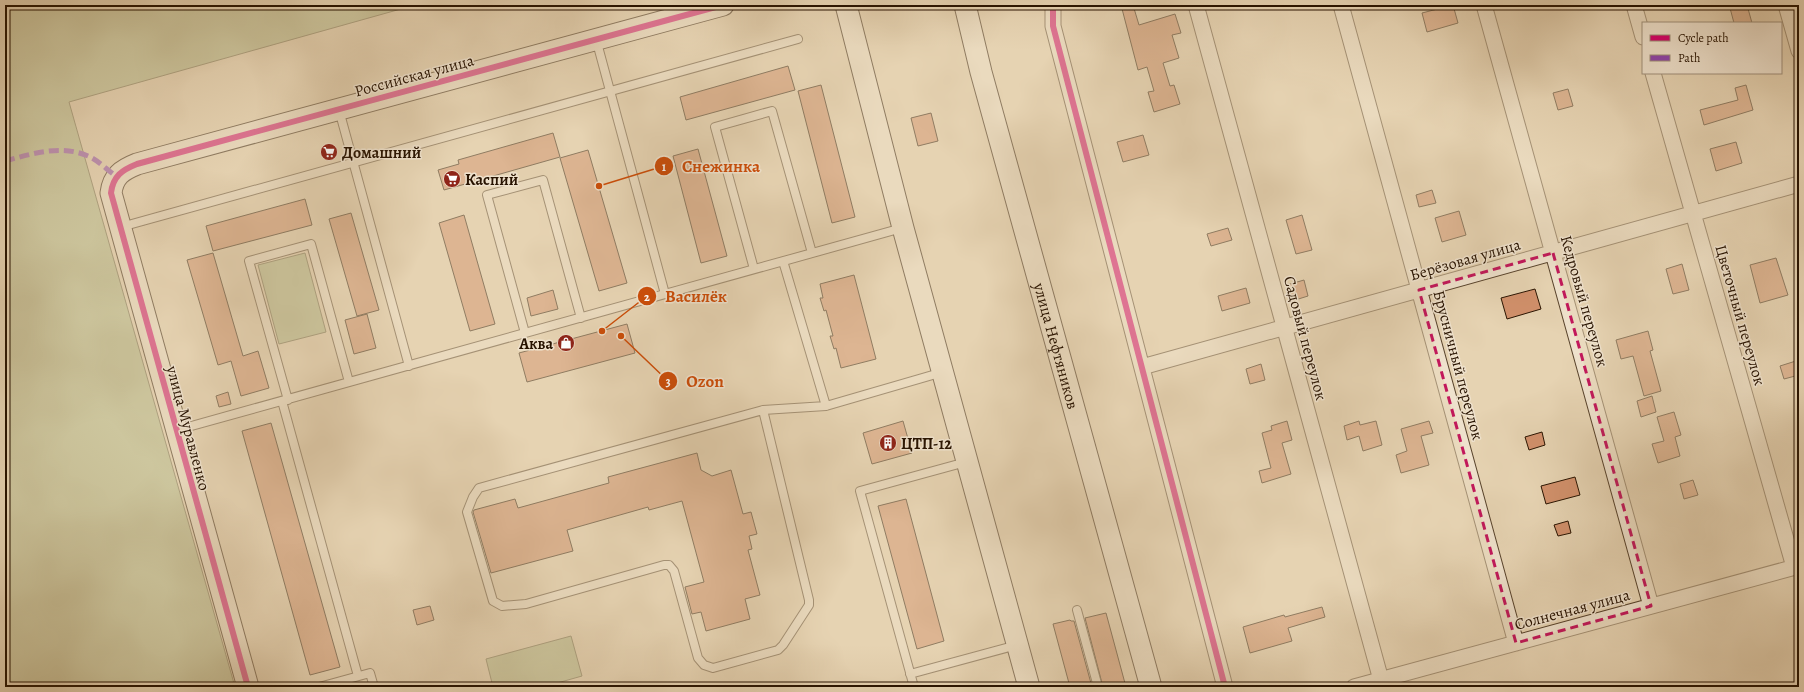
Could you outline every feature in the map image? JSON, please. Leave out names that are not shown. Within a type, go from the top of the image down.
[{"type":"main road","name":"Российская улица","points":[[116,176],[125,169],[137,164],[723,5]]},
{"type":"main road","points":[[846,5],[903,228],[1029,687]]},
{"type":"main road","name":"улица Нефтяников","points":[[965,5],[982,72],[1151,687]]},
{"type":"main road","name":"улица Муравленко","points":[[116,176],[112,184],[111,192],[120,227],[248,687]]},
{"type":"street","points":[[1053,5],[1053,26],[1225,687]]},
{"type":"street","name":"Садовый переулок","points":[[1196,5],[1381,680]]},
{"type":"street","name":"Брусничный переулок","points":[[1341,5],[1516,643]]},
{"type":"street","name":"Кедровый переулок","points":[[1484,5],[1651,606]]},
{"type":"street","points":[[1634,5],[1642,33]]},
{"type":"street","points":[[1786,5],[1799,51]]},
{"type":"street","name":"Цветочный переулок","points":[[1653,74],[1796,566]]},
{"type":"street","name":"Берёзовая улица","points":[[1142,367],[1799,184]]},
{"type":"street","name":"Солнечная улица","points":[[1354,687],[1796,566]]},
{"type":"lane","points":[[596,39],[665,294]]},
{"type":"lane","points":[[120,227],[609,90],[798,39]]},
{"type":"lane","points":[[338,109],[408,366]]},
{"type":"lane","points":[[754,269],[715,127],[772,111],[812,253]]},
{"type":"lane","points":[[526,333],[487,195],[543,180],[581,318]]},
{"type":"lane","points":[[177,430],[903,228]]},
{"type":"lane","points":[[349,382],[311,244],[249,261],[284,400],[358,676]]},
{"type":"lane","points":[[783,262],[826,406]]},
{"type":"lane","points":[[763,410],[809,600],[809,604],[787,639],[778,650],[713,668],[704,665],[698,658],[674,571],[670,565],[664,565],[526,604],[502,606],[493,601],[488,589],[467,512],[473,497],[479,488],[763,410],[826,406],[943,372]]},
{"type":"lane","points":[[914,687],[860,491],[967,462]]},
{"type":"lane","points":[[1077,610],[1098,687]]},
{"type":"lane","points":[[910,674],[1017,645]]},
{"type":"lane","points":[[319,687],[370,673],[374,687]]},
{"type":"highlighted area","points":[[1553,253],[1651,606],[1516,643],[1419,290]]},
{"type":"green space","points":[[5,5],[415,5],[69,102],[235,687],[5,687]]},
{"type":"green space","points":[[305,253],[326,332],[279,344],[258,265]]},
{"type":"green space","points":[[571,636],[582,676],[543,687],[493,687],[486,659]]},
{"type":"building","points":[[1121,5],[1133,5],[1139,25],[1175,14],[1181,33],[1172,35],[1179,58],[1163,63],[1170,86],[1174,85],[1180,104],[1154,112],[1148,92],[1154,91],[1147,67],[1138,70]]},
{"type":"building","points":[[1453,5],[1458,23],[1427,32],[1422,13]]},
{"type":"building","points":[[1747,5],[1752,22],[1734,22],[1730,8]]},
{"type":"building","points":[[788,66],[795,90],[686,120],[680,97]]},
{"type":"building","points":[[821,85],[855,217],[832,223],[798,91]]},
{"type":"building","points":[[1746,85],[1753,110],[1704,125],[1700,110],[1738,100],[1735,88]]},
{"type":"building","points":[[1568,89],[1573,106],[1558,110],[1553,93]]},
{"type":"building","points":[[931,113],[938,141],[918,146],[911,118]]},
{"type":"building","points":[[553,133],[560,157],[444,190],[438,170],[459,164],[458,160]]},
{"type":"building","points":[[1143,135],[1149,155],[1123,162],[1117,142]]},
{"type":"building","points":[[1736,142],[1742,163],[1716,171],[1710,149]]},
{"type":"building","points":[[698,149],[727,256],[701,263],[673,156]]},
{"type":"building","points":[[588,150],[627,283],[599,291],[560,158]]},
{"type":"building","points":[[1432,190],[1436,203],[1419,207],[1416,195]]},
{"type":"building","points":[[305,199],[312,225],[213,251],[206,226]]},
{"type":"building","points":[[1459,211],[1466,235],[1442,242],[1435,218]]},
{"type":"building","points":[[351,213],[379,310],[357,316],[329,219]]},
{"type":"building","points":[[464,215],[495,324],[470,331],[439,223]]},
{"type":"building","points":[[1302,215],[1312,250],[1296,254],[1286,220]]},
{"type":"building","points":[[1228,228],[1232,240],[1211,246],[1207,234]]},
{"type":"building","points":[[213,253],[243,356],[258,351],[269,388],[241,396],[231,361],[218,365],[187,260]]},
{"type":"building","points":[[1776,258],[1788,295],[1760,303],[1750,265]]},
{"type":"building","points":[[1682,264],[1689,290],[1673,294],[1666,269]]},
{"type":"building","points":[[854,275],[876,359],[841,368],[836,348],[834,349],[830,336],[833,336],[826,310],[824,311],[820,298],[823,298],[820,284]]},
{"type":"building","points":[[1304,280],[1308,296],[1292,301],[1287,285]]},
{"type":"building","points":[[1246,288],[1250,303],[1222,311],[1218,296]]},
{"type":"building","points":[[1535,289],[1541,309],[1507,319],[1501,298]]},
{"type":"building","points":[[553,290],[558,309],[531,316],[527,298]]},
{"type":"building","points":[[367,314],[376,348],[354,354],[345,320]]},
{"type":"building","points":[[627,324],[635,353],[527,382],[519,353]]},
{"type":"building","points":[[1648,331],[1653,350],[1650,351],[1661,391],[1644,396],[1633,356],[1621,359],[1616,340]]},
{"type":"building","points":[[1799,360],[1799,375],[1784,379],[1780,366]]},
{"type":"building","points":[[1261,364],[1265,380],[1250,384],[1246,369]]},
{"type":"building","points":[[228,392],[231,404],[219,407],[216,396]]},
{"type":"building","points":[[1652,396],[1656,412],[1641,417],[1637,401]]},
{"type":"building","points":[[1674,412],[1681,435],[1675,437],[1680,456],[1658,463],[1652,444],[1664,441],[1657,417]]},
{"type":"building","name":"ЦТП-12","points":[[903,421],[912,453],[872,464],[863,433]]},
{"type":"building","points":[[1287,421],[1292,440],[1282,443],[1291,474],[1262,483],[1259,471],[1271,468],[1262,433],[1272,430],[1271,426]]},
{"type":"building","points":[[1359,421],[1360,425],[1376,421],[1382,445],[1363,451],[1359,436],[1347,440],[1344,426]]},
{"type":"building","points":[[1429,421],[1433,433],[1421,436],[1429,465],[1401,473],[1396,455],[1407,451],[1401,429]]},
{"type":"building","points":[[271,423],[340,667],[310,675],[242,431]]},
{"type":"building","points":[[1542,432],[1545,445],[1529,450],[1525,437]]},
{"type":"building","points":[[697,453],[701,470],[712,476],[731,470],[743,514],[751,512],[757,534],[749,536],[752,549],[748,550],[760,595],[745,599],[750,619],[706,631],[701,612],[692,614],[685,587],[704,582],[682,501],[649,510],[648,507],[567,530],[573,551],[491,573],[473,512],[474,510],[515,499],[518,508],[609,483],[608,477]]},
{"type":"building","points":[[1575,477],[1580,495],[1546,504],[1541,486]]},
{"type":"building","points":[[1693,480],[1698,495],[1684,499],[1680,484]]},
{"type":"building","points":[[906,499],[944,641],[917,649],[878,506]]},
{"type":"building","points":[[1568,521],[1571,533],[1558,536],[1554,525]]},
{"type":"building","points":[[430,606],[434,620],[417,625],[413,610]]},
{"type":"building","points":[[1322,607],[1325,617],[1288,628],[1292,641],[1250,653],[1243,627],[1284,615],[1285,617]]},
{"type":"building","points":[[1106,613],[1126,687],[1103,687],[1085,618]]},
{"type":"building","points":[[1070,620],[1074,621],[1092,687],[1070,687],[1053,624]]},
{"type":"marked path","points":[[5,161],[46,151],[57,150],[78,152],[92,158],[116,176]]},
{"type":"cycle path","points":[[248,687],[111,193],[116,178],[123,171],[137,164],[723,5]]},
{"type":"cycle path","points":[[1053,5],[1053,26],[1225,687]]},
{"type":"place","name":"Домашний","points":[[329,152]]},
{"type":"place","name":"Каспий","points":[[452,179]]},
{"type":"place","name":"Снежинка","points":[[599,186]]},
{"type":"place","name":"Василёк","points":[[602,331]]},
{"type":"place","name":"Ozon","points":[[621,336]]},
{"type":"place","name":"Аква","points":[[566,343]]},
{"type":"place","name":"ЦТП-12","points":[[888,443]]}]
